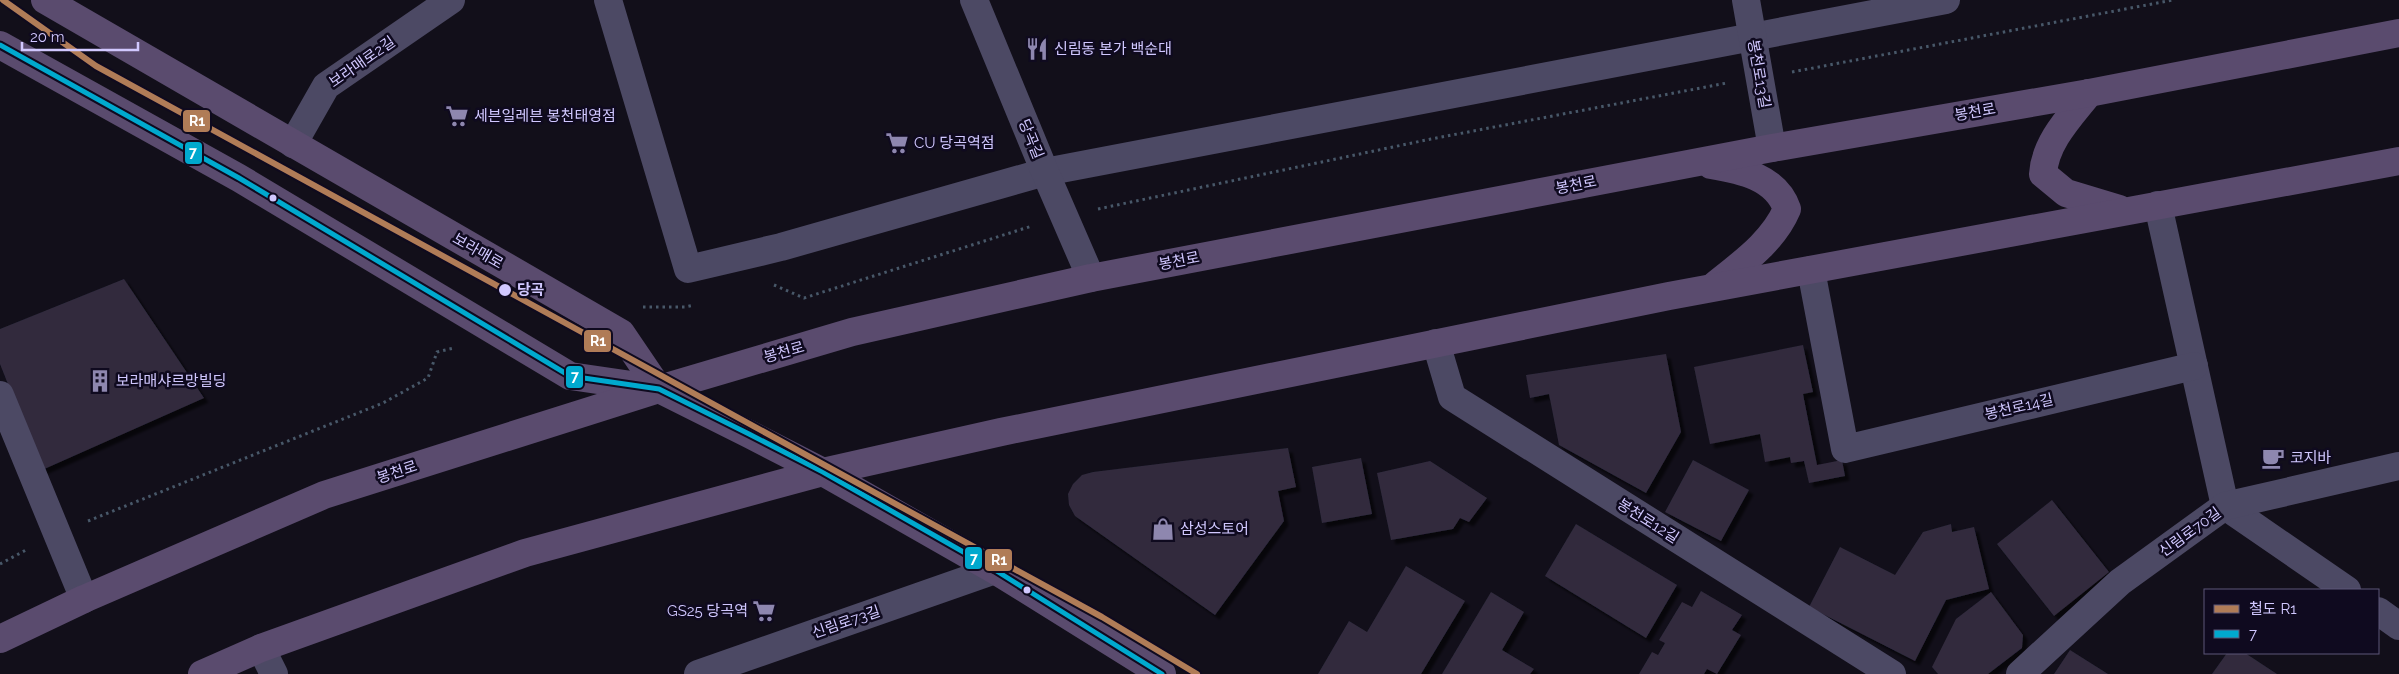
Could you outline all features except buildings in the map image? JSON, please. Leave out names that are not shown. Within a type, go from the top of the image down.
[{"type":"main road","name":"보라매로","points":[[45,0],[621,333],[659,389]]},
{"type":"main road","name":"봉천로","points":[[0,639],[84,599],[324,495],[659,389],[852,332],[1091,278],[1696,162],[2089,92],[2399,33]]},
{"type":"main road","points":[[0,45],[239,178],[570,376],[659,389],[823,472],[995,570],[1162,674]]},
{"type":"main road","points":[[2089,92],[2051,144],[2044,161],[2043,174],[2066,193],[2126,211]]},
{"type":"main road","points":[[202,674],[261,648],[525,554],[823,472],[1001,432],[1712,287],[2399,161]]},
{"type":"main road","points":[[1696,162],[1745,171],[1775,188],[1784,200],[1787,209],[1775,232],[1757,250],[1712,287]]},
{"type":"street","name":"보라매로2길","points":[[294,144],[326,86],[451,0]]},
{"type":"street","points":[[608,0],[688,270],[781,247],[1045,172],[1946,0]]},
{"type":"street","name":"당곡길","points":[[974,0],[1091,278]]},
{"type":"street","name":"봉천로13길","points":[[1746,0],[1772,148]]},
{"type":"street","points":[[2158,205],[2225,506],[2346,589]]},
{"type":"street","name":"봉천로14길","points":[[1811,270],[1845,449],[2194,366]]},
{"type":"street","name":"봉천로12길","points":[[1436,343],[1452,397],[1892,674]]},
{"type":"street","points":[[0,395],[84,599]]},
{"type":"street","name":"신림로70길","points":[[2020,674],[2120,582],[2225,506],[2399,466]]},
{"type":"street","name":"신림로73길","points":[[698,674],[995,570]]},
{"type":"street","points":[[2379,612],[2399,626]]},
{"type":"street","points":[[261,648],[274,674]]},
{"type":"rail line","name":"R1","points":[[3,0],[96,66],[1102,617],[1197,674]]},
{"type":"transit line","name":"7","points":[[0,45],[239,178],[570,376],[659,389],[749,434],[823,472],[995,570],[1162,674]]},
{"type":"place","name":"신림동 본가 백순대","points":[[1037,49]]},
{"type":"place","name":"세븐일레븐 봉천태영점","points":[[457,116]]},
{"type":"place","name":"CU 당곡역점","points":[[897,143]]},
{"type":"place","name":"당곡","points":[[505,290]]},
{"type":"place","name":"보라매샤르망빌딩","points":[[100,381]]},
{"type":"place","name":"코지바","points":[[2273,458]]},
{"type":"place","name":"삼성스토어","points":[[1163,529]]},
{"type":"place","name":"GS25 당곡역","points":[[764,611]]}]
